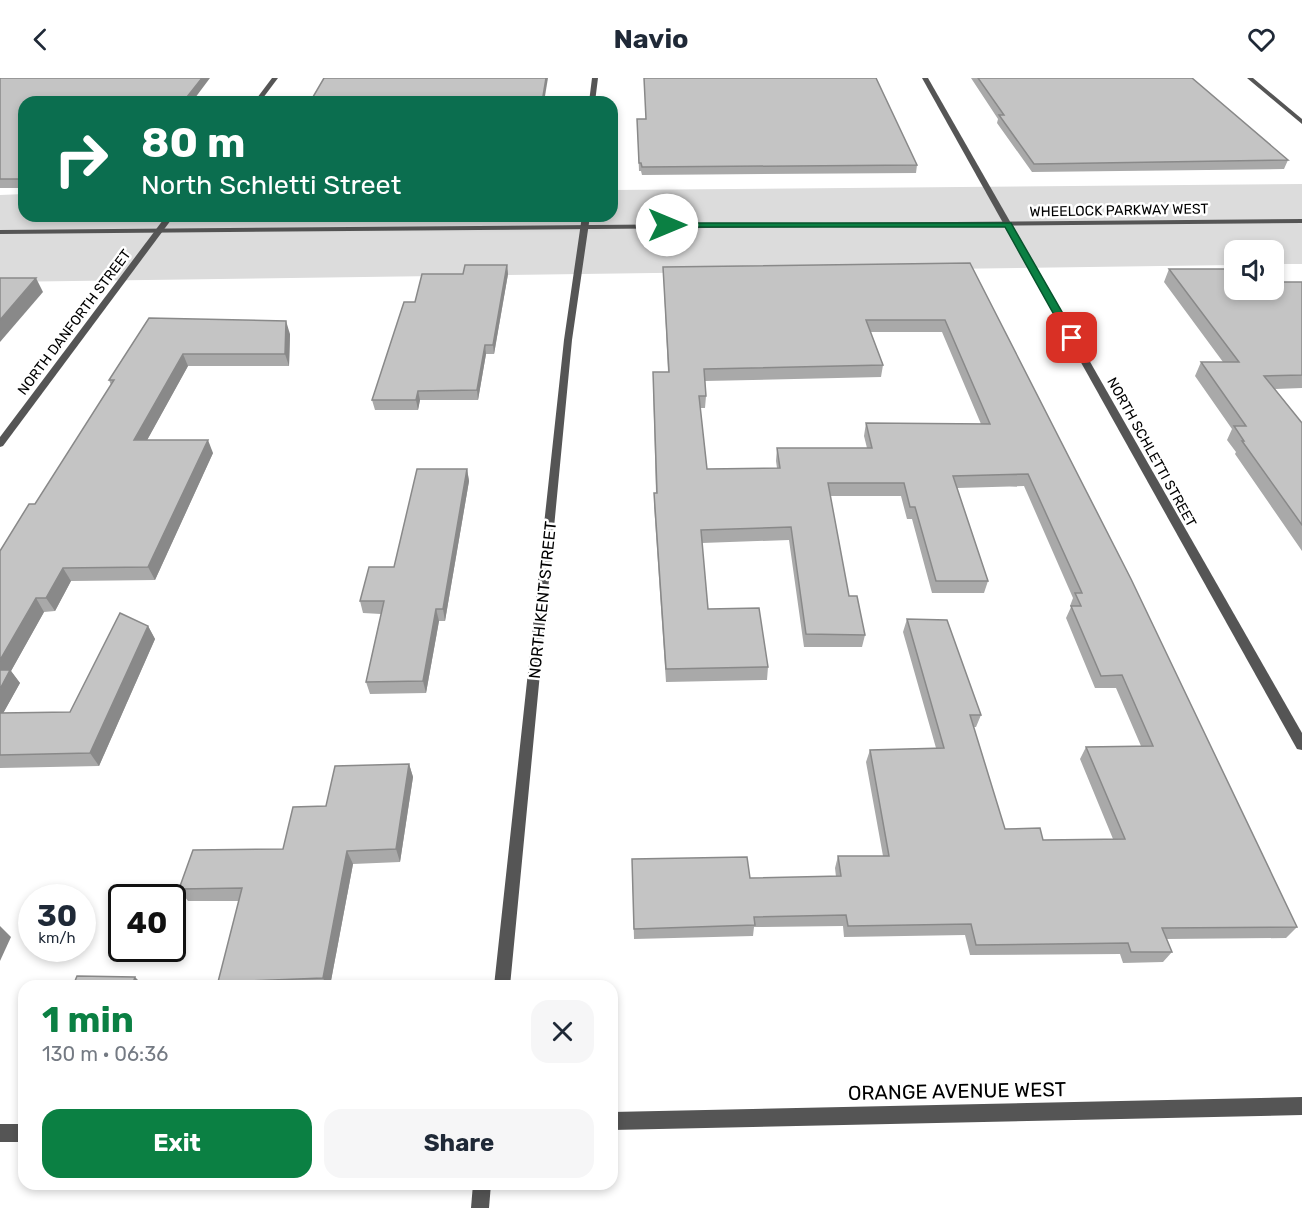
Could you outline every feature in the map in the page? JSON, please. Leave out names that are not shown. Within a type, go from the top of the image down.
[{"type":"street","points":[[262,96],[275,78]]},
{"type":"street","points":[[593,96],[595,78]]},
{"type":"street","name":"NORTH SCHLETTI STREET","points":[[925,78],[1302,745]]},
{"type":"street","points":[[1250,78],[1302,122]]},
{"type":"street","name":"WHEELOCK PARKWAY WEST","points":[[0,232],[1302,221]]},
{"type":"street","name":"NORTH DANFORTH STREET","points":[[0,444],[166,222]]},
{"type":"street","name":"NORTH KENT STREET","points":[[503,980],[568,340],[585,222]]},
{"type":"street","name":"ORANGE AVENUE WEST","points":[[618,1121],[1302,1106]]},
{"type":"street","points":[[0,1133],[18,1133]]},
{"type":"street","points":[[480,1208],[482,1190]]},
{"type":"shaded area","points":[[1302,184],[1302,264],[1284,264],[1284,240],[1224,240],[1224,265],[0,282],[0,195],[18,194],[18,222],[618,222],[618,190]]},
{"type":"building","points":[[0,78],[202,78],[188,96],[18,96],[18,179],[0,179]]},
{"type":"building","points":[[324,78],[546,78],[543,96],[314,96]]},
{"type":"building","points":[[644,78],[876,78],[917,165],[642,167],[639,163],[637,119],[646,119]]},
{"type":"building","points":[[978,78],[1192,78],[1288,160],[1034,164],[999,115],[1004,115]]},
{"type":"building","points":[[970,263],[1131,579],[1297,927],[1162,928],[1172,952],[1131,952],[1128,943],[976,945],[971,924],[848,926],[846,915],[754,917],[755,925],[634,929],[632,859],[747,857],[750,878],[841,876],[838,856],[889,856],[870,750],[944,748],[907,619],[947,620],[981,715],[970,715],[1005,829],[1040,828],[1043,840],[1125,839],[1086,747],[1153,746],[1122,675],[1101,676],[1071,606],[1081,606],[1075,593],[1082,593],[1028,474],[953,476],[988,581],[936,581],[915,507],[910,507],[904,483],[828,483],[849,596],[857,596],[865,635],[806,634],[791,527],[701,530],[708,609],[759,608],[768,667],[666,669],[654,493],[657,493],[653,372],[669,372],[663,267]],"holes":[[[866,320],[945,320],[990,424],[866,423],[872,448],[777,448],[780,468],[707,469],[699,396],[706,396],[704,369],[883,365]]]},
{"type":"building","points":[[465,265],[507,265],[493,345],[485,345],[477,390],[418,391],[416,400],[372,400],[404,302],[415,302],[422,274],[463,274]]},
{"type":"building","points":[[1169,269],[1224,269],[1224,300],[1284,300],[1284,282],[1302,282],[1302,375],[1264,376],[1302,423],[1302,525],[1242,441],[1244,441],[1234,426],[1246,426],[1201,362],[1239,362]]},
{"type":"building","points":[[0,278],[36,278],[0,320]]},
{"type":"building","points":[[149,318],[286,321],[285,354],[183,354],[134,440],[208,440],[148,567],[63,568],[46,598],[36,598],[0,660],[0,551],[29,504],[35,504],[114,380],[109,380]]},
{"type":"building","points":[[417,469],[467,469],[443,609],[436,609],[423,681],[366,682],[384,601],[360,601],[369,567],[394,567]]},
{"type":"building","points":[[120,613],[148,626],[90,753],[0,755],[0,713],[70,712]]},
{"type":"building","points":[[0,670],[10,670],[0,689]]},
{"type":"building","points":[[409,764],[396,849],[347,851],[323,978],[219,980],[242,888],[186,889],[186,884],[181,884],[193,850],[283,849],[293,807],[326,806],[335,766]]},
{"type":"building","points":[[77,976],[135,977],[134,980],[75,980]]},
{"type":"route","points":[[667,225],[1008,225],[1072,338]]}]
